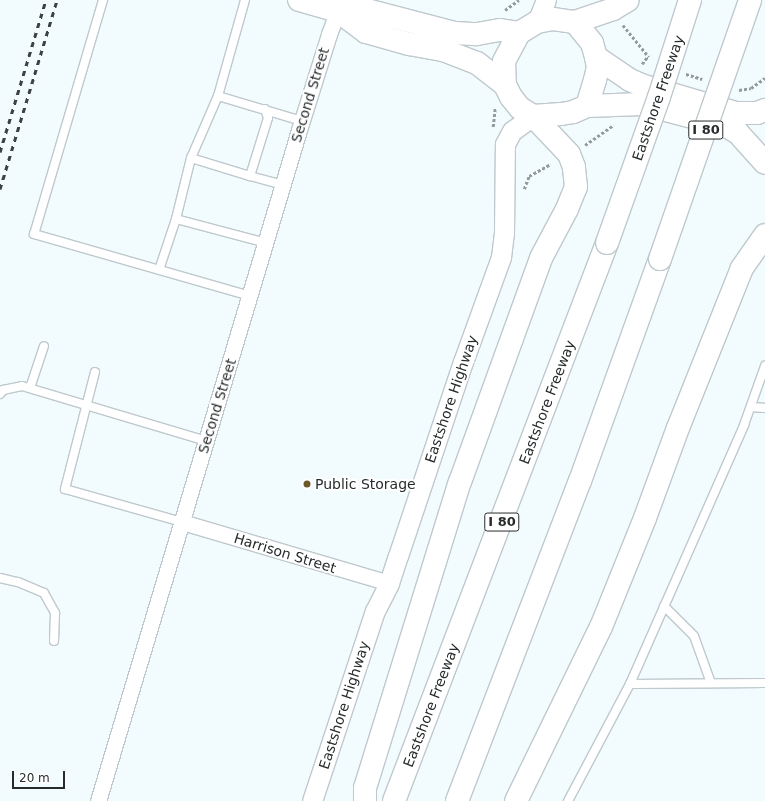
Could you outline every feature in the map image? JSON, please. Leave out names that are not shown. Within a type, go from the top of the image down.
[{"type":"main road","points":[[299,0],[370,11],[455,33],[477,34],[528,27],[553,19],[575,22],[613,9],[628,0]]},
{"type":"main road","name":"Eastshore Freeway","points":[[394,801],[607,243],[646,134],[690,0]]},
{"type":"main road","name":"I 80","points":[[457,801],[580,481],[660,259],[750,0]]},
{"type":"main road","points":[[345,7],[366,32],[409,44],[443,50],[478,64],[505,85]]},
{"type":"main road","points":[[575,22],[592,43],[598,67],[587,106]]},
{"type":"main road","points":[[365,801],[365,788],[460,482],[541,258],[576,186],[574,167],[569,154],[533,116],[520,108],[511,97],[505,85],[504,61],[528,27]]},
{"type":"main road","points":[[596,57],[630,80],[641,85],[736,113],[757,113],[765,110]]},
{"type":"main road","points":[[533,116],[573,112],[587,106],[643,104],[726,126],[738,133],[764,155]]},
{"type":"main road","points":[[516,801],[600,627],[649,507],[678,428],[742,268],[765,235]]},
{"type":"street","points":[[528,27],[546,0]]},
{"type":"street","name":"Second Street","points":[[98,801],[329,34],[345,7]]},
{"type":"street","name":"Eastshore Highway","points":[[312,801],[375,611],[388,583],[501,257],[504,232],[505,144],[512,131],[533,116]]},
{"type":"street","name":"Harrison Street","points":[[182,522],[388,583]]},
{"type":"lane","points":[[104,0],[34,234],[250,296]]},
{"type":"lane","points":[[159,270],[176,219],[191,158],[218,96],[244,0]]},
{"type":"lane","points":[[218,96],[302,121]]},
{"type":"lane","points":[[250,176],[268,118],[265,109]]},
{"type":"lane","points":[[191,158],[283,185]]},
{"type":"lane","points":[[176,219],[266,243]]},
{"type":"lane","points":[[30,388],[44,346]]},
{"type":"lane","points":[[568,801],[630,684],[751,407],[765,366]]},
{"type":"lane","points":[[95,372],[65,489],[182,522]]},
{"type":"lane","points":[[0,394],[3,390],[22,386],[206,441]]},
{"type":"lane","points":[[751,407],[765,408]]},
{"type":"lane","points":[[0,578],[18,582],[44,593],[55,613],[54,641]]},
{"type":"lane","points":[[664,606],[694,636],[711,683]]},
{"type":"lane","points":[[630,684],[765,683]]},
{"type":"path","points":[[582,147],[613,128],[615,122]]},
{"type":"path","points":[[529,176],[552,163]]},
{"type":"railway","points":[[0,152],[46,0]]},
{"type":"railway","points":[[0,189],[57,0]]},
{"type":"place","name":"Public Storage","points":[[307,484]]}]
